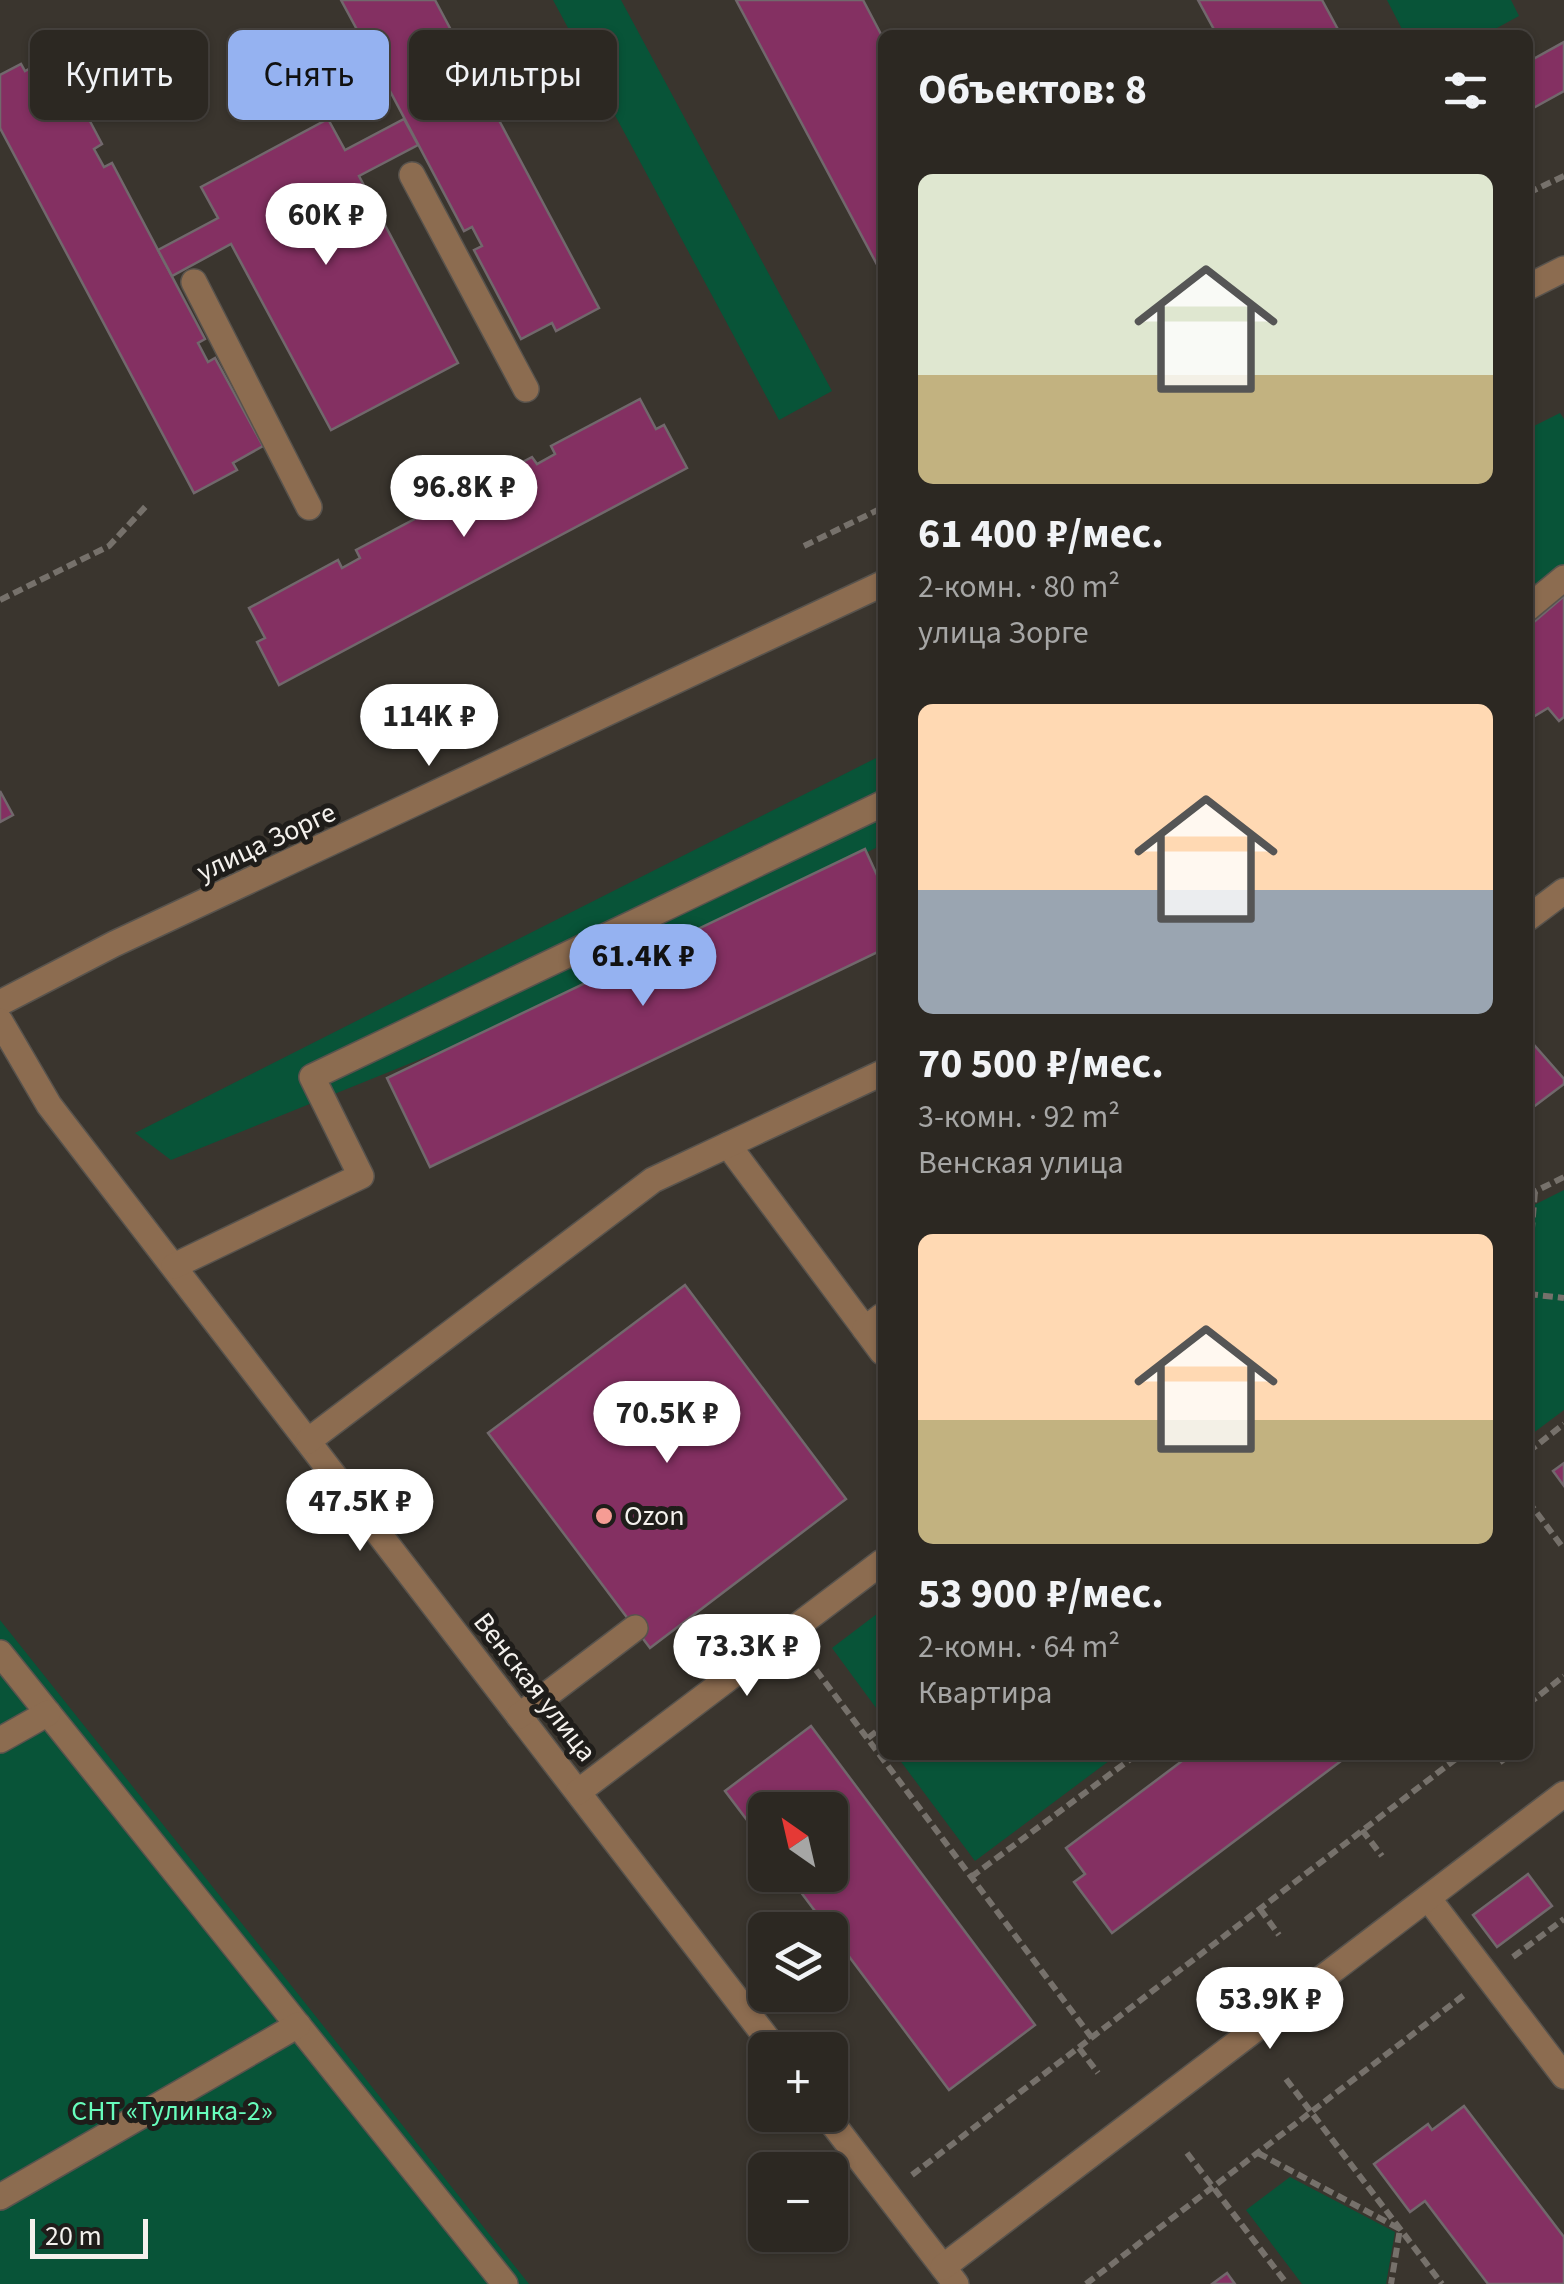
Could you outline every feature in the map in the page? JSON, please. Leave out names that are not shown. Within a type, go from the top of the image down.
[{"type":"street","points":[[412,175],[526,390]]},
{"type":"street","points":[[1533,284],[1564,269]]},
{"type":"street","points":[[194,282],[309,507]]},
{"type":"street","points":[[1533,604],[1564,578]]},
{"type":"street","name":"улица Зорге","points":[[0,1003],[114,944],[878,586]]},
{"type":"street","points":[[174,1266],[362,1176],[312,1077],[878,806]]},
{"type":"street","points":[[1533,914],[1564,890]]},
{"type":"street","name":"Венская улица","points":[[0,1020],[49,1104],[762,2032]]},
{"type":"street","points":[[308,1440],[653,1180],[878,1075]]},
{"type":"street","points":[[728,1145],[874,1323]]},
{"type":"street","points":[[578,1792],[878,1565]]},
{"type":"street","points":[[519,1716],[635,1628]]},
{"type":"street","points":[[0,1652],[505,2284]]},
{"type":"street","points":[[0,1740],[48,1712]]},
{"type":"street","points":[[839,2132],[950,2275],[1564,1794]]},
{"type":"street","points":[[1428,1898],[1564,2076]]},
{"type":"street","points":[[0,2197],[298,2025]]},
{"type":"path","points":[[1533,192],[1564,176]]},
{"type":"path","points":[[0,600],[108,546],[147,505]]},
{"type":"path","points":[[804,546],[878,510]]},
{"type":"path","points":[[1533,1192],[1564,1177]]},
{"type":"path","points":[[1533,1295],[1564,1298]]},
{"type":"path","points":[[1533,1448],[1564,1424]]},
{"type":"path","points":[[1533,1508],[1564,1549]]},
{"type":"path","points":[[788,1633],[878,1753]]},
{"type":"path","points":[[1533,1700],[1564,1676]]},
{"type":"path","points":[[867,1738],[878,1730]]},
{"type":"path","points":[[884,1760],[1092,2038]]},
{"type":"path","points":[[972,1877],[1129,1760]]},
{"type":"path","points":[[888,2195],[1454,1760]]},
{"type":"path","points":[[1362,1830],[1382,1856]]},
{"type":"path","points":[[1260,1909],[1279,1935]]},
{"type":"path","points":[[1086,2284],[1564,1919]]},
{"type":"path","points":[[1078,2048],[1098,2073]]},
{"type":"path","points":[[1286,2079],[1442,2284]]},
{"type":"path","points":[[1187,2153],[1287,2284]]},
{"type":"path","points":[[1258,2153],[1400,2229]]},
{"type":"path","points":[[1391,2284],[1400,2229]]},
{"type":"green space","points":[[553,0],[621,0],[832,391],[779,420],[617,119],[617,30],[569,30]]},
{"type":"green space","points":[[1387,0],[1511,0],[1519,16],[1493,30],[1402,30]]},
{"type":"green space","points":[[1560,413],[1564,419],[1564,569],[1533,584],[1533,426]]},
{"type":"green space","points":[[878,757],[878,847],[520,1019],[171,1160],[135,1133]]},
{"type":"green space","points":[[1564,1190],[1564,1410],[1533,1433],[1533,1206]]},
{"type":"green space","points":[[878,1613],[878,1711],[832,1648]]},
{"type":"green space","name":"СНТ «Тулинка-2»","points":[[0,1620],[529,2284],[0,2284]]},
{"type":"green space","points":[[900,1760],[1110,1760],[975,1861]]},
{"type":"green space","points":[[1290,2177],[1395,2232],[1386,2284],[1302,2284],[1246,2210]]},
{"type":"building","points":[[341,0],[435,0],[451,30],[409,30],[409,120],[499,120],[599,308],[556,331],[552,323],[521,339],[474,250],[482,246],[472,227],[464,231],[389,89],[389,30],[357,30]]},
{"type":"building","points":[[736,0],[863,0],[879,30],[878,266]]},
{"type":"building","points":[[1198,0],[1322,0],[1338,30],[1214,30]]},
{"type":"building","points":[[1564,42],[1564,91],[1533,108],[1533,59]]},
{"type":"building","points":[[21,64],[25,71],[30,68],[30,120],[89,120],[102,144],[94,149],[104,167],[112,163],[205,339],[198,343],[208,362],[215,358],[263,446],[233,463],[237,470],[194,493],[0,128],[0,75]]},
{"type":"building","points":[[404,119],[418,145],[359,176],[458,363],[331,430],[231,244],[172,276],[158,250],[218,218],[201,187],[326,120],[345,150]]},
{"type":"building","points":[[640,399],[656,429],[664,425],[687,468],[279,685],[257,642],[265,638],[249,608],[338,560],[342,568],[360,558],[356,550],[532,457],[537,464],[555,454],[551,446]]},
{"type":"building","points":[[1564,596],[1564,717],[1559,721],[1548,708],[1533,717],[1533,623]]},
{"type":"building","points":[[0,791],[13,815],[0,822]]},
{"type":"building","points":[[865,849],[878,877],[878,952],[430,1167],[387,1078]]},
{"type":"building","points":[[1533,1044],[1564,1079],[1564,1084],[1533,1107]]},
{"type":"building","points":[[685,1285],[846,1499],[650,1648],[488,1433]]},
{"type":"building","points":[[1564,1463],[1564,1486],[1553,1471]]},
{"type":"building","points":[[811,1726],[1035,2025],[949,2090],[848,1955],[848,1912],[816,1912],[801,1892],[848,1892],[848,1792],[748,1792],[748,1821],[725,1791]]},
{"type":"building","points":[[1183,1760],[1342,1760],[1112,1933],[1074,1882],[1085,1874],[1066,1848]]},
{"type":"building","points":[[1528,1874],[1552,1906],[1497,1947],[1473,1915]]},
{"type":"building","points":[[1464,2106],[1564,2237],[1564,2284],[1488,2284],[1425,2201],[1410,2212],[1374,2164],[1428,2124],[1432,2130]]},
{"type":"building","points":[[1227,2273],[1235,2284],[1212,2284]]},
{"type":"place","name":"Ozon","points":[[604,1516]]}]
